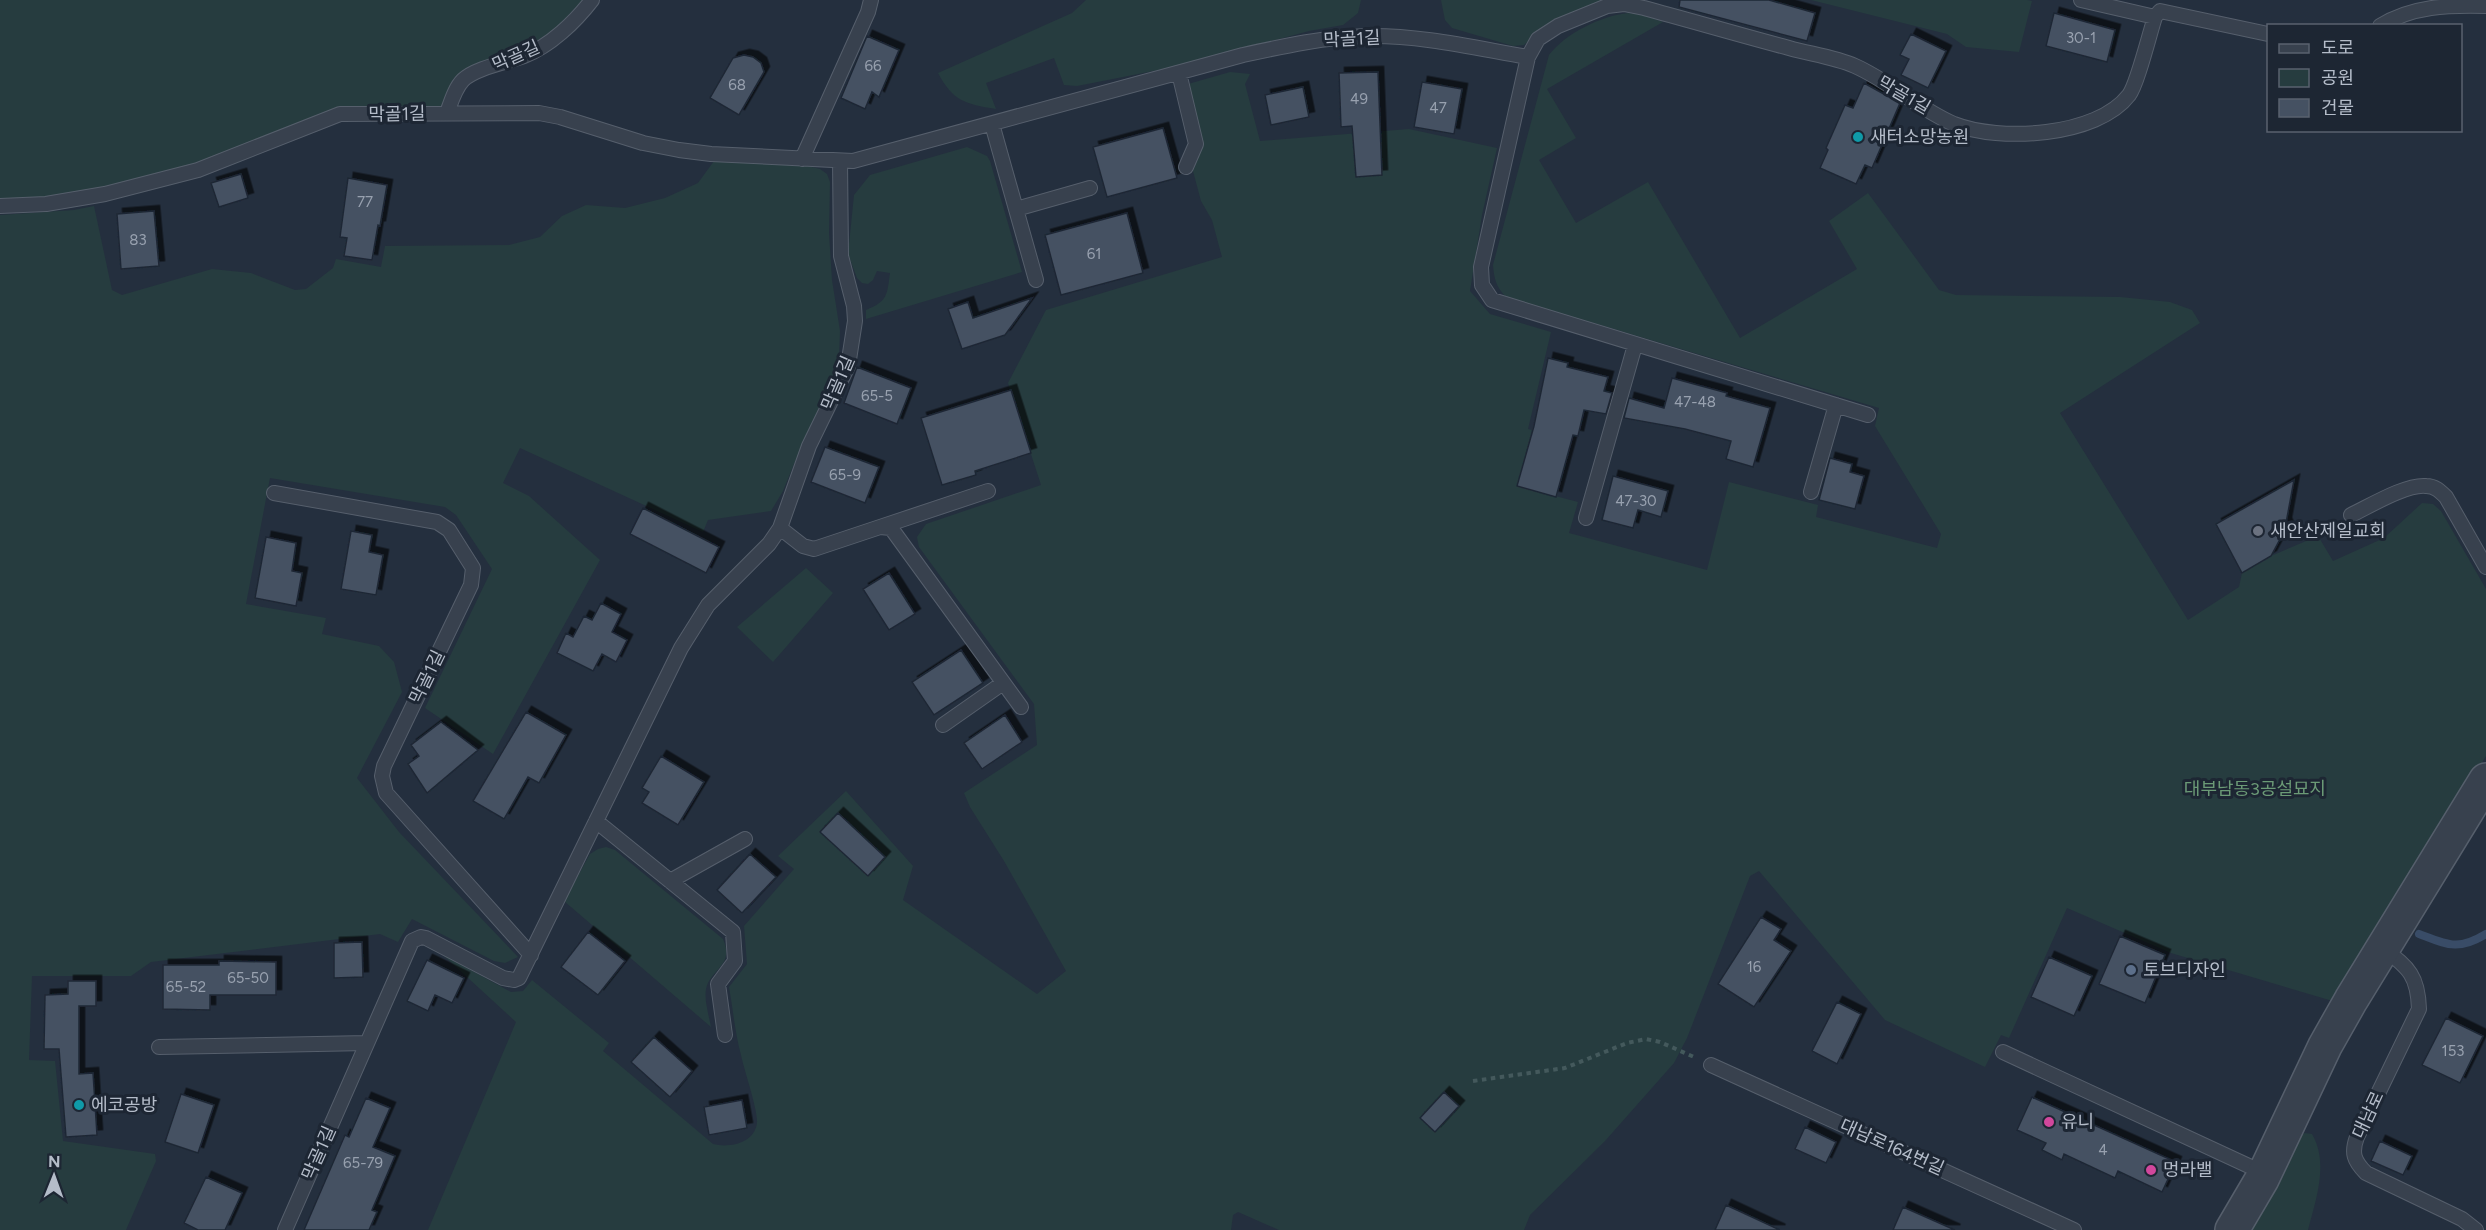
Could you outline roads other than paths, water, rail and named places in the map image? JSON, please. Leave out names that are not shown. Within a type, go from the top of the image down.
[{"type":"street","points":[[2232,1230],[2265,1173],[2325,1046],[2350,1000],[2384,949],[2486,780]]},
{"type":"lane","name":"막골길","points":[[447,113],[464,79],[527,55],[570,25],[592,0]]},
{"type":"lane","points":[[802,159],[868,12],[871,0]]},
{"type":"lane","points":[[2081,0],[2155,17],[2160,11],[2168,12],[2267,34]]},
{"type":"lane","name":"막골1길","points":[[1868,414],[1492,300],[1482,285],[1481,267],[1528,57],[1538,39],[1558,26],[1607,6],[1624,4],[1854,66],[1952,123],[1978,132],[2005,136],[2034,134],[2092,121],[2115,108],[2131,94],[2155,17]]},
{"type":"lane","points":[[2383,24],[2397,15],[2424,8],[2457,5],[2486,6]]},
{"type":"lane","name":"막골1길","points":[[0,206],[46,204],[105,194],[198,170],[340,114],[539,113],[560,117],[643,143],[680,150],[711,154],[854,161],[1243,55],[1308,42],[1367,36],[1431,40],[1528,57]]},
{"type":"lane","points":[[1179,73],[1196,144],[1186,167]]},
{"type":"lane","points":[[992,124],[1036,280]]},
{"type":"lane","name":"막골1길","points":[[285,1230],[412,941],[417,938],[426,938],[509,980],[519,978],[681,648],[708,605],[769,544],[780,528],[809,446],[848,366],[854,340],[854,306],[841,256],[839,238],[840,161]]},
{"type":"lane","points":[[1016,209],[1090,188]]},
{"type":"lane","points":[[1586,518],[1635,345]]},
{"type":"lane","points":[[1811,492],[1836,405]]},
{"type":"lane","points":[[2351,515],[2411,487],[2425,485],[2436,488],[2446,497],[2486,567]]},
{"type":"lane","points":[[780,528],[803,546],[814,549],[988,491]]},
{"type":"lane","name":"막골1길","points":[[274,493],[437,522],[449,530],[473,568],[471,585],[384,766],[383,786],[386,793],[531,955]]},
{"type":"lane","points":[[880,527],[891,528],[1021,707]]},
{"type":"lane","points":[[943,725],[1004,683]]},
{"type":"lane","points":[[596,821],[733,932],[735,961],[718,984],[725,1035]]},
{"type":"lane","points":[[670,881],[744,839]]},
{"type":"lane","name":"대남로","points":[[2384,949],[2406,966],[2414,978],[2419,1009],[2357,1137],[2353,1149],[2356,1162],[2366,1173],[2462,1219],[2476,1230]]},
{"type":"lane","points":[[159,1047],[367,1043]]},
{"type":"lane","points":[[2003,1052],[2265,1173]]},
{"type":"lane","name":"대남로164번길","points":[[1711,1065],[2074,1230]]},
{"type":"waterway","points":[[2419,934],[2453,944],[2468,943],[2486,934]]},
{"type":"place","name":"새터소망농원","points":[[1858,137]]},
{"type":"place","name":"새안산제일교회","points":[[2258,531]]},
{"type":"place","name":"토브디자인","points":[[2131,970]]},
{"type":"place","name":"에코공방","points":[[79,1105]]},
{"type":"place","name":"유니","points":[[2049,1122]]},
{"type":"place","name":"멍라밸","points":[[2151,1170]]},
{"type":"park label","name":"대부남동3공설묘지","points":[[2255,789]]}]
